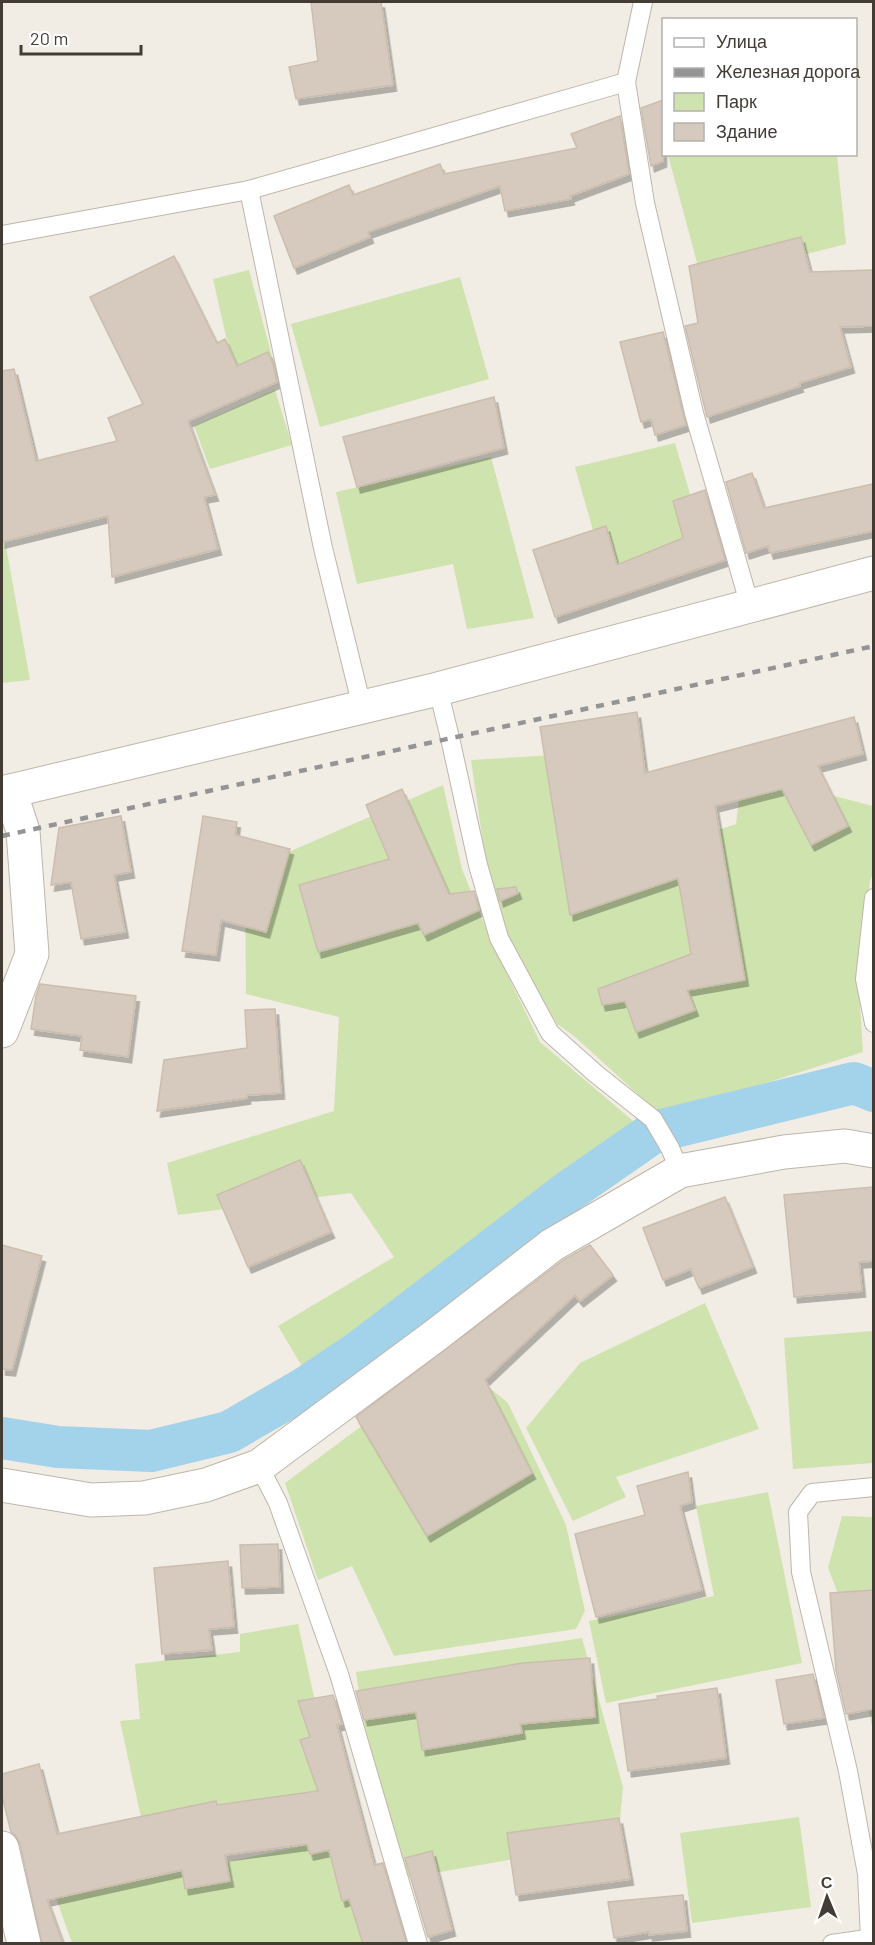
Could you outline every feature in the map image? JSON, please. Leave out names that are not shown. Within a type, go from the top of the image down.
[{"type":"street","points":[[2,1030],[32,954],[23,831],[6,792],[438,689],[873,573]]},
{"type":"street","points":[[2,1485],[91,1500],[144,1498],[206,1485],[259,1466],[436,1335],[552,1245],[675,1159],[844,1146],[873,1151]]},
{"type":"street","points":[[2,1848],[24,1944]]},
{"type":"lane","points":[[643,2],[626,82],[645,202],[694,412],[750,606]]},
{"type":"lane","points":[[2,235],[249,190],[626,82]]},
{"type":"lane","points":[[249,190],[323,548],[362,707]]},
{"type":"lane","points":[[438,689],[478,866],[499,938],[550,1033],[596,1074],[653,1119],[675,1159]]},
{"type":"lane","points":[[873,898],[866,979],[873,1023]]},
{"type":"lane","points":[[259,1466],[278,1503],[339,1674],[418,1944]]},
{"type":"lane","points":[[832,1944],[872,1939],[867,1874],[848,1771],[801,1572],[798,1512],[812,1494],[873,1487]]},
{"type":"green space","points":[[668,156],[837,156],[846,244],[702,281]]},
{"type":"green space","points":[[249,270],[274,364],[236,381],[213,279]]},
{"type":"green space","points":[[460,277],[489,379],[320,427],[291,324]]},
{"type":"green space","points":[[275,390],[292,445],[210,469],[194,426]]},
{"type":"green space","points":[[675,443],[707,552],[581,591],[594,534],[575,467]]},
{"type":"green space","points":[[491,457],[534,618],[467,629],[453,564],[357,584],[336,492]]},
{"type":"green space","points":[[2,524],[30,680],[2,683]]},
{"type":"green space","points":[[556,755],[646,854],[736,824],[742,772],[873,806],[873,874],[870,881],[858,975],[863,1052],[662,1116],[574,1036],[557,1024],[508,941],[487,870],[471,760]]},
{"type":"green space","points":[[443,785],[462,869],[492,943],[540,1042],[645,1131],[309,1378],[278,1326],[394,1257],[351,1193],[178,1215],[167,1163],[334,1111],[339,1017],[246,994],[245,871]]},
{"type":"green space","points":[[705,1303],[759,1429],[616,1477],[626,1497],[573,1521],[526,1428],[580,1363]]},
{"type":"green space","points":[[873,1331],[873,1463],[793,1469],[784,1338]]},
{"type":"green space","points":[[453,1358],[508,1403],[566,1525],[585,1611],[576,1629],[394,1656],[352,1566],[318,1580],[285,1483]]},
{"type":"green space","points":[[768,1492],[802,1663],[606,1703],[589,1621],[714,1596],[696,1506]]},
{"type":"green space","points":[[842,1516],[873,1517],[873,1731],[851,1627],[828,1568]]},
{"type":"green space","points":[[298,1624],[336,1797],[144,1831],[120,1721],[140,1719],[135,1664],[240,1652],[240,1634]]},
{"type":"green space","points":[[582,1638],[623,1787],[618,1841],[406,1878],[363,1720],[356,1672]]},
{"type":"green space","points":[[799,1817],[811,1907],[692,1923],[680,1833]]},
{"type":"green space","points":[[336,1839],[373,1943],[72,1943],[56,1898]]},
{"type":"building","points":[[311,2],[381,2],[393,85],[296,99],[289,67],[318,61]]},
{"type":"building","points":[[662,100],[663,161],[651,166],[641,108]]},
{"type":"building","points":[[620,116],[629,174],[570,196],[571,199],[505,211],[500,186],[368,232],[370,237],[294,268],[274,216],[349,185],[353,195],[440,164],[444,174],[577,148],[571,134]]},
{"type":"building","points":[[801,237],[810,272],[873,270],[873,326],[840,327],[851,367],[799,383],[800,386],[707,417],[685,326],[698,323],[689,266]]},
{"type":"building","points":[[174,256],[217,343],[225,339],[237,366],[268,352],[277,382],[188,421],[215,495],[204,497],[218,549],[112,577],[108,516],[2,542],[2,371],[14,369],[36,461],[117,441],[108,418],[143,404],[90,297]]},
{"type":"building","points":[[663,332],[686,425],[655,435],[651,419],[641,422],[620,342]]},
{"type":"building","points":[[494,397],[504,448],[357,487],[343,437]]},
{"type":"building","points":[[752,473],[764,508],[873,484],[873,531],[770,553],[768,546],[746,553],[726,482]]},
{"type":"building","points":[[705,490],[725,560],[555,617],[533,550],[606,526],[617,565],[683,538],[673,501]]},
{"type":"building","points":[[637,712],[645,773],[854,717],[863,754],[818,766],[848,826],[811,845],[782,789],[715,806],[745,980],[687,990],[695,1010],[636,1032],[625,1001],[602,1005],[598,989],[691,954],[678,878],[570,915],[540,727]]},
{"type":"building","points":[[402,789],[449,894],[474,891],[479,910],[424,935],[418,923],[318,952],[299,885],[389,859],[366,805]]},
{"type":"building","points":[[121,816],[131,872],[114,875],[125,932],[81,939],[71,882],[51,885],[59,828]]},
{"type":"building","points":[[203,816],[237,822],[235,835],[290,849],[266,932],[221,920],[216,955],[182,951]]},
{"type":"building","points":[[516,887],[518,893],[500,901],[497,889]]},
{"type":"building","points":[[40,984],[136,996],[128,1057],[80,1050],[82,1036],[31,1029]]},
{"type":"building","points":[[275,1009],[281,1093],[247,1095],[247,1098],[157,1111],[164,1060],[247,1048],[245,1010]]},
{"type":"building","points":[[300,1160],[331,1232],[248,1267],[217,1195]]},
{"type":"building","points":[[873,1187],[873,1261],[859,1262],[862,1291],[794,1297],[784,1195]]},
{"type":"building","points":[[725,1197],[753,1267],[699,1288],[691,1269],[663,1280],[643,1228]]},
{"type":"building","points":[[2,1245],[42,1256],[12,1370],[2,1369]]},
{"type":"building","points":[[590,1245],[613,1275],[580,1301],[575,1295],[485,1380],[532,1473],[427,1536],[356,1417],[562,1261]]},
{"type":"building","points":[[688,1472],[692,1502],[680,1506],[702,1590],[596,1617],[575,1534],[645,1515],[637,1486]]},
{"type":"building","points":[[278,1544],[280,1587],[242,1588],[240,1545]]},
{"type":"building","points":[[228,1561],[234,1627],[209,1629],[212,1650],[162,1654],[154,1568]]},
{"type":"building","points":[[873,1590],[873,1709],[846,1714],[836,1670],[830,1593]]},
{"type":"building","points":[[590,1658],[595,1717],[520,1724],[522,1733],[422,1750],[416,1712],[364,1720],[356,1691],[523,1663]]},
{"type":"building","points":[[813,1674],[824,1718],[784,1724],[776,1680]]},
{"type":"building","points":[[717,1688],[726,1758],[628,1771],[619,1704]]},
{"type":"building","points":[[333,1695],[342,1724],[337,1725],[374,1865],[383,1863],[406,1942],[363,1944],[349,1899],[342,1901],[329,1850],[310,1854],[307,1844],[225,1855],[230,1881],[185,1889],[182,1870],[47,1900],[63,1944],[42,1944],[20,1844],[11,1832],[2,1796],[2,1774],[39,1764],[57,1834],[216,1801],[217,1805],[318,1791],[300,1740],[310,1737],[298,1701]]},
{"type":"building","points":[[619,1818],[630,1879],[516,1895],[507,1833]]},
{"type":"building","points":[[432,1851],[452,1930],[428,1937],[405,1858]]},
{"type":"building","points":[[683,1895],[687,1931],[649,1935],[649,1932],[614,1938],[608,1902]]},
{"type":"waterway","points":[[2,1438],[58,1447],[151,1451],[229,1432],[305,1388],[360,1351],[569,1191],[654,1132],[854,1083],[874,1091]]},
{"type":"railway","points":[[2,836],[874,646]]}]
